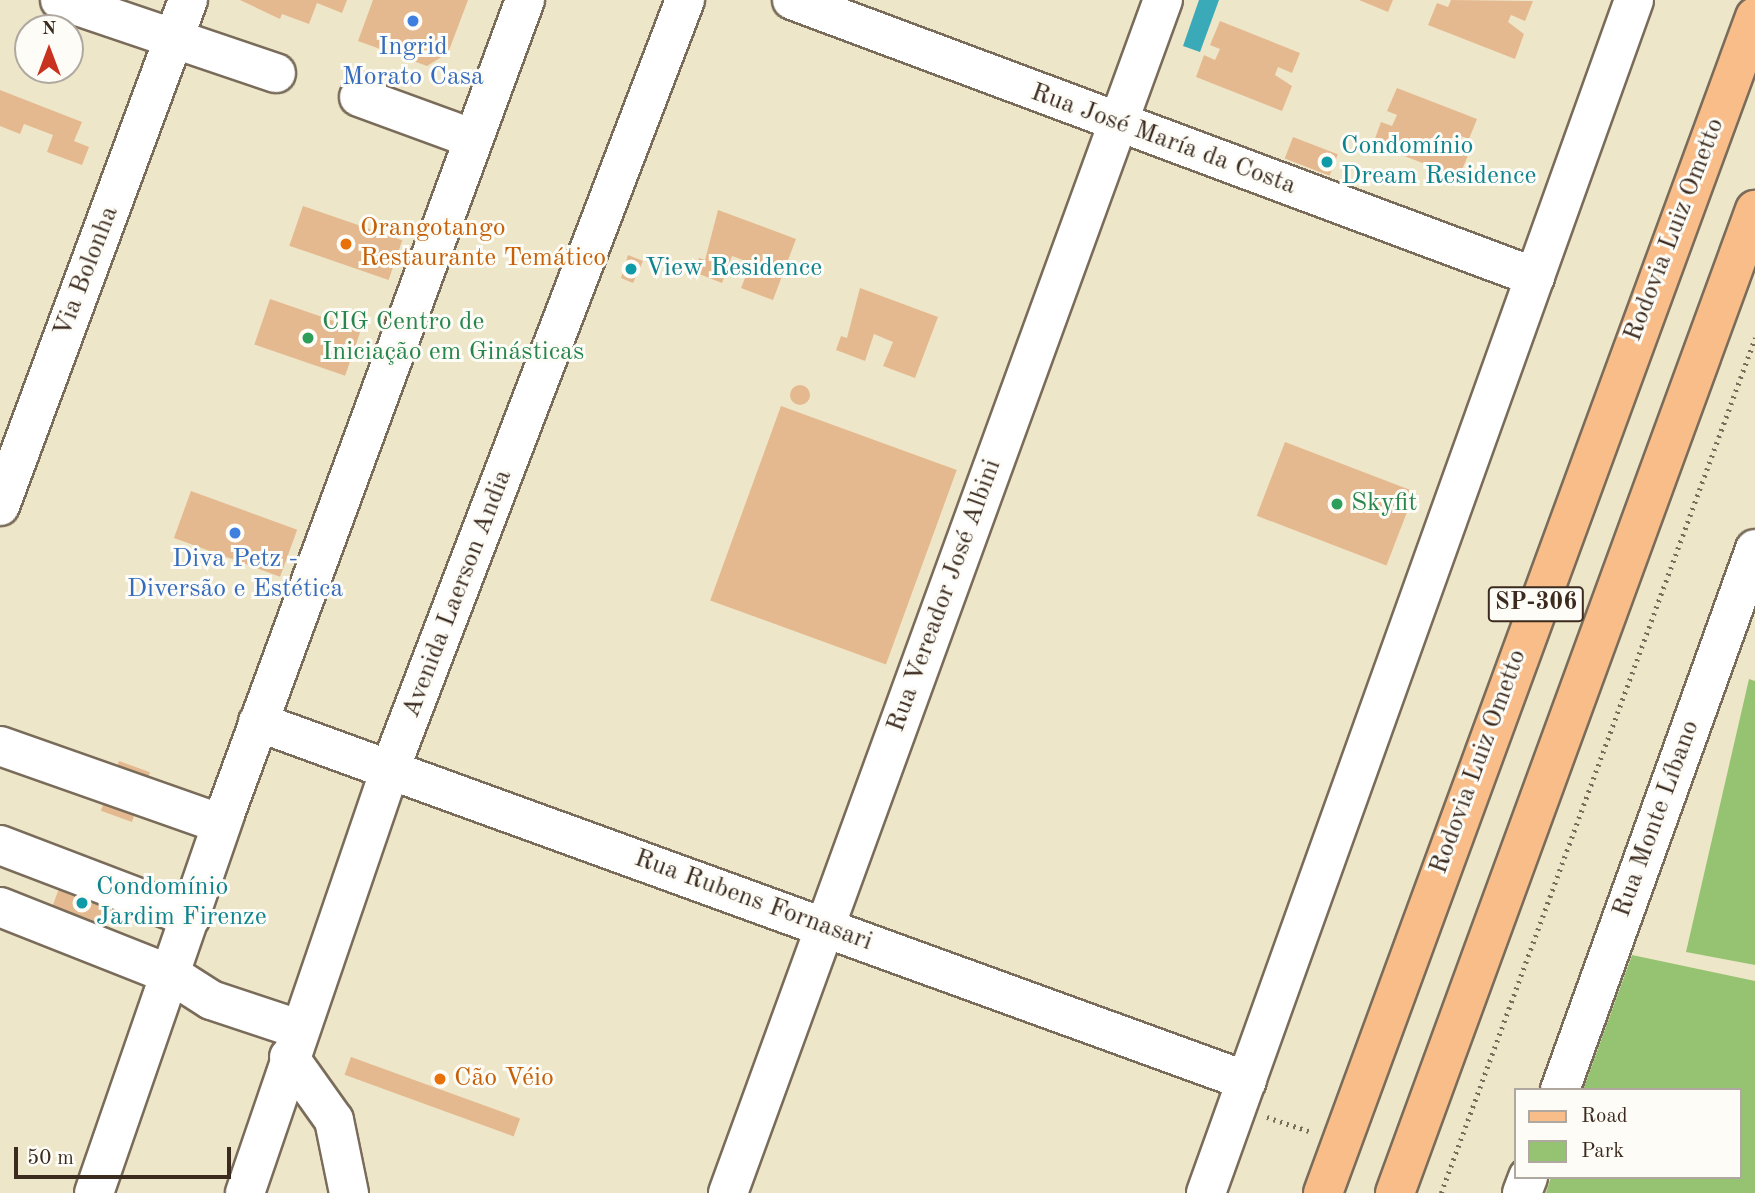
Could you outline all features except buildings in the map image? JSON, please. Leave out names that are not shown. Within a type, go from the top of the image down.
[{"type":"main road","name":"Rodovia Luiz Ometto","points":[[1323,1193],[1755,17]]},
{"type":"main road","name":"SP-306","points":[[1395,1193],[1755,210]]},
{"type":"street","points":[[60,0],[276,73]]},
{"type":"street","name":"Via Bolonha","points":[[0,506],[188,0]]},
{"type":"street","points":[[94,1193],[258,722],[471,138],[525,0]]},
{"type":"street","name":"Avenida Laerson Andia","points":[[245,1193],[293,1043],[390,769],[685,0]]},
{"type":"street","name":"Rua José María da Costa","points":[[792,0],[1535,277]]},
{"type":"street","name":"Rua Vereador José Albini","points":[[728,1193],[1163,0]]},
{"type":"street","points":[[1206,1193],[1634,0]]},
{"type":"street","points":[[359,97],[471,138]]},
{"type":"street","name":"Rua Monte Líbano","points":[[1561,1088],[1742,624],[1755,549]]},
{"type":"street","name":"Rua Rubens Fornasari","points":[[258,722],[825,927],[1242,1093]]},
{"type":"street","points":[[0,746],[222,824]]},
{"type":"street","points":[[0,845],[191,918]]},
{"type":"street","points":[[0,907],[172,975],[211,1000],[293,1043],[334,1119],[349,1193]]},
{"type":"path","points":[[1441,1193],[1755,338]]},
{"type":"path","points":[[1242,1093],[1312,1132]]},
{"type":"green space","points":[[1749,679],[1755,681],[1755,965],[1686,952]]},
{"type":"green space","points":[[1632,955],[1755,981],[1755,1193],[1546,1193],[1550,1179],[1741,1179],[1741,1088],[1584,1088]]},
{"type":"water","points":[[1199,0],[1219,0],[1200,52],[1183,46]]},
{"type":"place","name":"Ingrid Morato Casa","points":[[413,21]]},
{"type":"place","name":"Condomínio Dream Residence","points":[[1327,162]]},
{"type":"place","name":"Orangotango Restaurante Temático","points":[[346,244]]},
{"type":"place","name":"View Residence","points":[[631,269]]},
{"type":"place","name":"CIG Centro de Iniciação em Ginásticas","points":[[308,338]]},
{"type":"place","name":"Skyfit","points":[[1337,504]]},
{"type":"place","name":"Diva Petz - Diversão e Estética","points":[[235,533]]},
{"type":"place","name":"Condomínio Jardim Firenze","points":[[82,903]]},
{"type":"place","name":"Cão Véio","points":[[440,1079]]}]
